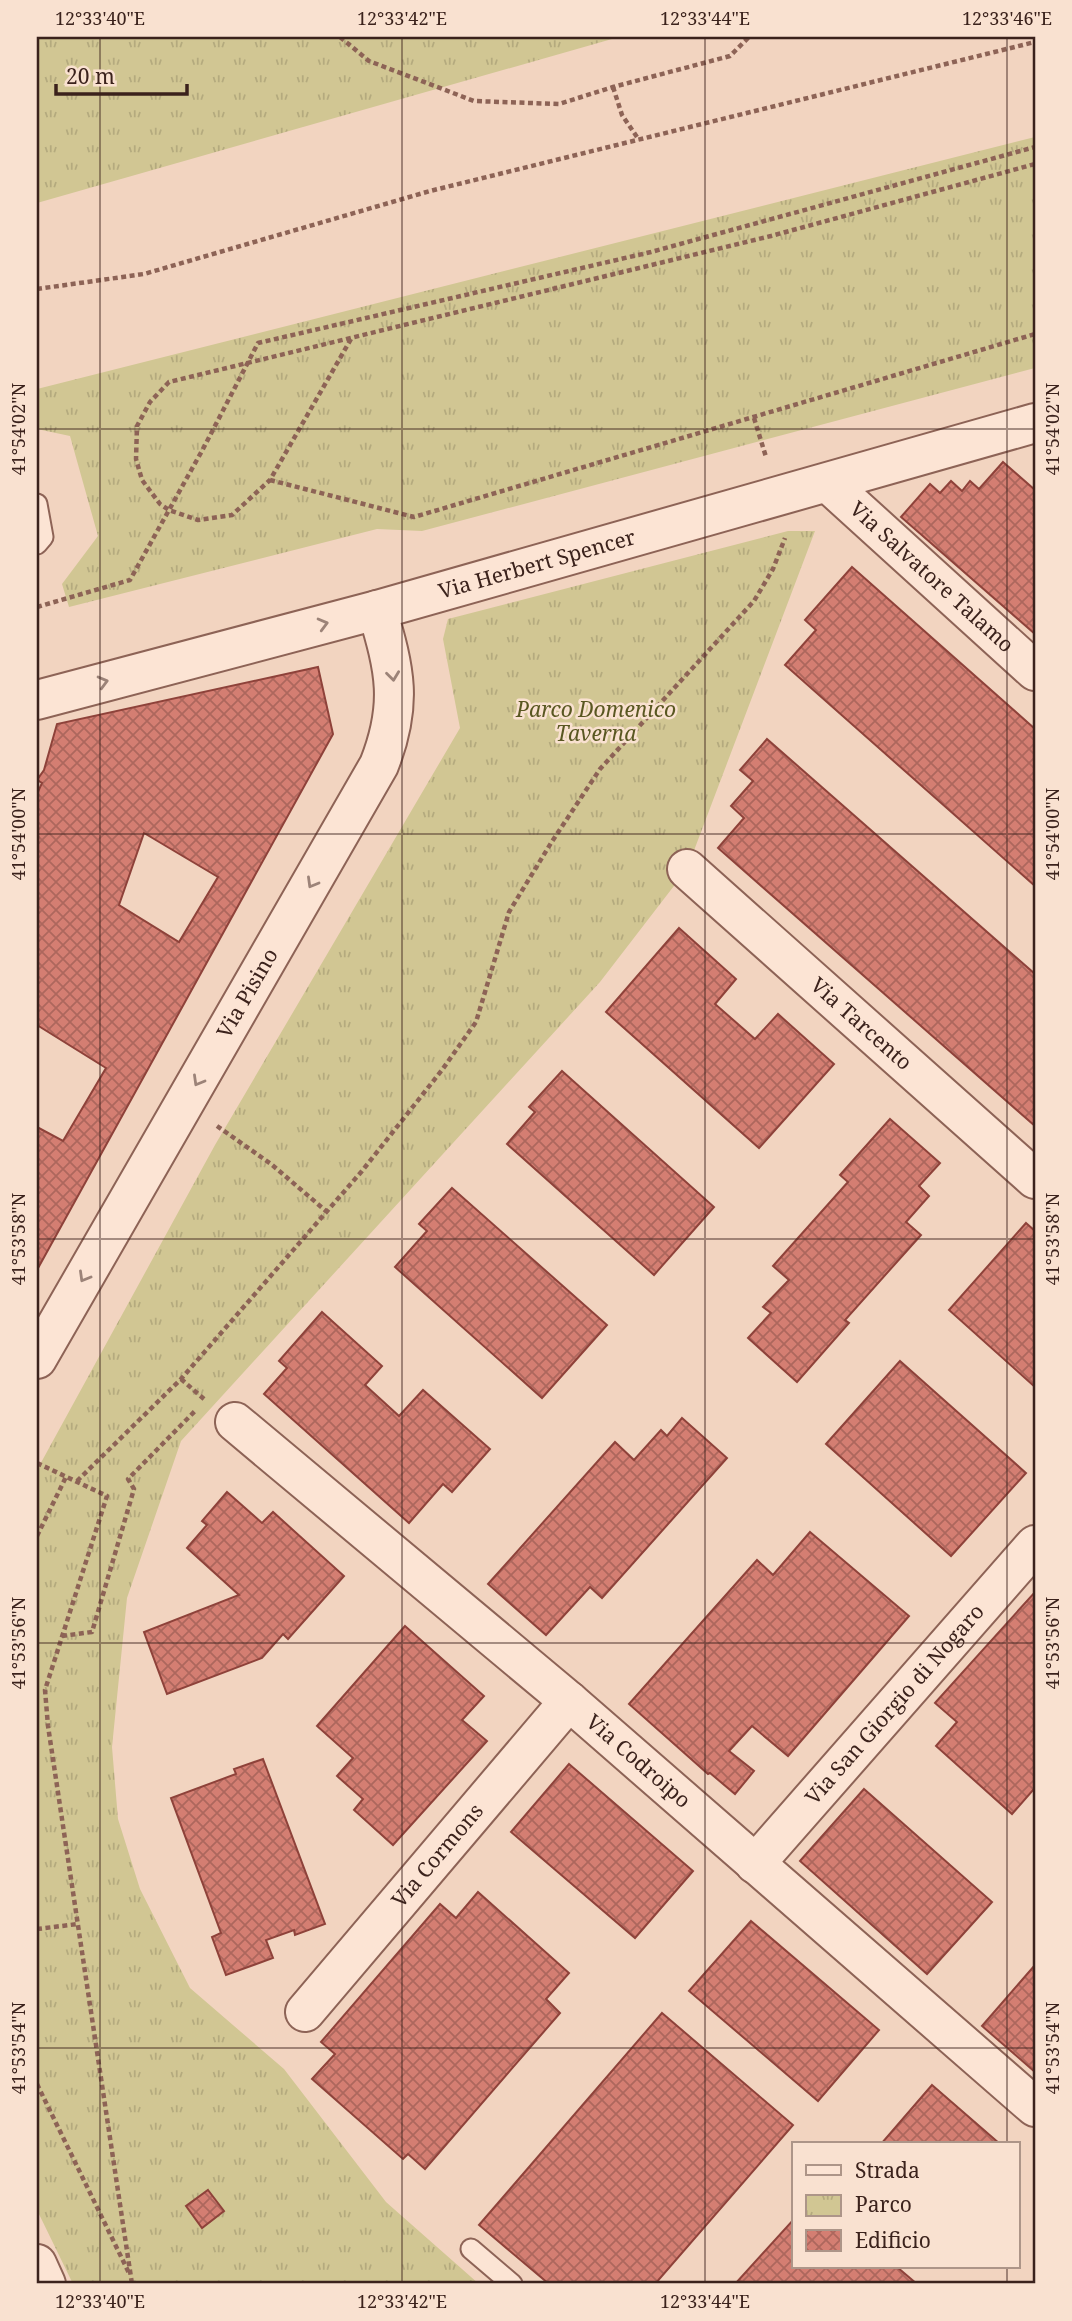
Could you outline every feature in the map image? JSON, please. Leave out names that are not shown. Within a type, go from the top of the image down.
[{"type":"street","name":"Via Herbert Spencer","points":[[37,700],[377,610],[1035,424]]},
{"type":"street","name":"Via Salvatore Talamo","points":[[828,483],[1035,671]]},
{"type":"street","name":"Via Pisino","points":[[37,1359],[364,793],[384,752],[394,716],[394,683],[377,610]]},
{"type":"street","name":"Via Tarcento","points":[[687,869],[1035,1179]]},
{"type":"street","name":"Via Codroipo","points":[[235,1422],[569,1701],[1035,2107]]},
{"type":"street","name":"Via San Giorgio di Nogaro","points":[[755,1864],[1035,1545]]},
{"type":"street","name":"Via Cormons","points":[[305,2012],[569,1701]]},
{"type":"street","points":[[37,2264],[46,2284]]},
{"type":"lane","points":[[37,504],[43,537],[37,544]]},
{"type":"lane","points":[[471,2249],[512,2284]]},
{"type":"path","points":[[340,37],[369,61],[474,101],[559,104],[730,56],[749,37]]},
{"type":"path","points":[[37,289],[144,274],[430,191],[1035,42]]},
{"type":"path","points":[[613,87],[622,115],[639,140]]},
{"type":"path","points":[[37,607],[130,580],[258,343],[651,252],[1035,147]]},
{"type":"path","points":[[351,339],[270,480],[232,515],[198,520],[160,504],[142,480],[136,459],[137,426],[150,402],[169,382],[771,236],[1035,164]]},
{"type":"path","points":[[270,480],[414,517],[1035,334]]},
{"type":"path","points":[[754,418],[770,470]]},
{"type":"path","points":[[76,1481],[181,1379],[362,1171],[442,1070],[475,1022],[509,912],[551,842],[600,769],[754,601],[773,569],[788,531]]},
{"type":"path","points":[[184,1104],[271,1164],[326,1211]]},
{"type":"path","points":[[62,1636],[92,1632],[134,1489],[128,1479],[195,1410]]},
{"type":"path","points":[[37,1463],[107,1496],[45,1690],[48,1726],[132,2284]]},
{"type":"path","points":[[37,1536],[66,1477]]},
{"type":"path","points":[[37,1929],[78,1924]]},
{"type":"path","points":[[37,2084],[131,2277]]},
{"type":"green space","points":[[37,37],[619,37],[37,203]]},
{"type":"green space","points":[[1035,137],[1035,368],[422,531],[377,529],[69,607],[62,584],[98,536],[70,436],[37,429],[37,389]]},
{"type":"green space","name":"Parco Domenico Taverna","points":[[788,531],[815,531],[687,869],[600,982],[181,1441],[127,1598],[112,1747],[118,1819],[140,1889],[190,1988],[284,2069],[386,2202],[479,2284],[73,2284],[37,2210],[37,1470],[215,1145],[460,728],[443,639],[448,619]]},
{"type":"building","points":[[1003,462],[1035,490],[1035,634],[901,517],[930,484],[940,493],[951,481],[962,491],[970,481],[979,489]]},
{"type":"building","points":[[852,567],[1035,729],[1035,886],[785,665],[816,630],[805,620]]},
{"type":"building","points":[[318,667],[333,734],[37,1270],[37,1127],[63,1141],[106,1068],[37,1025],[37,794],[42,783],[37,780],[44,770],[57,724]],"holes":[[[144,833],[218,877],[179,942],[119,905]]]},
{"type":"building","points":[[767,739],[1035,974],[1035,1126],[718,848],[744,818],[731,806],[753,781],[740,770]]},
{"type":"building","points":[[679,928],[736,979],[715,1004],[755,1039],[778,1014],[834,1064],[759,1148],[606,1012]]},
{"type":"building","points":[[562,1071],[714,1207],[654,1275],[507,1144],[535,1112],[529,1107]]},
{"type":"building","points":[[890,1119],[940,1163],[919,1186],[929,1196],[906,1222],[921,1235],[845,1320],[849,1323],[797,1382],[748,1338],[771,1313],[763,1307],[789,1280],[773,1266],[848,1182],[840,1175]]},
{"type":"building","points":[[452,1188],[607,1325],[542,1398],[395,1267],[427,1231],[419,1224]]},
{"type":"building","points":[[1026,1223],[1035,1231],[1035,1387],[949,1310]]},
{"type":"building","points":[[322,1312],[382,1366],[365,1385],[399,1416],[423,1390],[490,1449],[452,1492],[443,1484],[409,1523],[264,1394],[287,1368],[279,1361]]},
{"type":"building","points":[[900,1361],[1026,1473],[951,1556],[826,1444]]},
{"type":"building","points":[[682,1418],[727,1458],[602,1598],[590,1587],[546,1635],[488,1584],[615,1442],[634,1460],[661,1430],[667,1436]]},
{"type":"building","points":[[227,1492],[262,1523],[273,1512],[344,1576],[288,1639],[283,1634],[262,1658],[167,1694],[144,1632],[239,1595],[187,1548],[207,1525],[202,1521]]},
{"type":"building","points":[[810,1532],[909,1616],[788,1756],[752,1726],[729,1751],[754,1771],[735,1794],[708,1774],[629,1704],[757,1560],[773,1575]]},
{"type":"building","points":[[1035,1592],[1035,1791],[1033,1790],[1012,1814],[936,1746],[957,1722],[935,1703]]},
{"type":"building","points":[[405,1626],[484,1696],[462,1720],[487,1741],[393,1845],[354,1810],[363,1799],[337,1776],[353,1758],[317,1726]]},
{"type":"building","points":[[263,1759],[325,1924],[295,1935],[294,1930],[266,1940],[273,1958],[226,1975],[212,1937],[221,1933],[171,1798],[236,1774],[234,1769]]},
{"type":"building","points":[[569,1764],[693,1871],[635,1938],[511,1832]]},
{"type":"building","points":[[864,1789],[992,1902],[927,1974],[800,1861]]},
{"type":"building","points":[[478,1892],[569,1973],[546,1999],[560,2013],[425,2169],[408,2154],[403,2159],[312,2079],[335,2054],[321,2042],[440,1904],[456,1918]]},
{"type":"building","points":[[751,1921],[879,2030],[818,2101],[689,1991]]},
{"type":"building","points":[[1035,1965],[1035,2072],[982,2026]]},
{"type":"building","points":[[662,2013],[793,2125],[655,2284],[549,2284],[479,2225]]},
{"type":"building","points":[[932,2085],[998,2142],[883,2142]]},
{"type":"building","points":[[208,2190],[224,2211],[202,2228],[186,2206]]},
{"type":"building","points":[[792,2221],[792,2268],[898,2268],[917,2284],[735,2284]]}]
